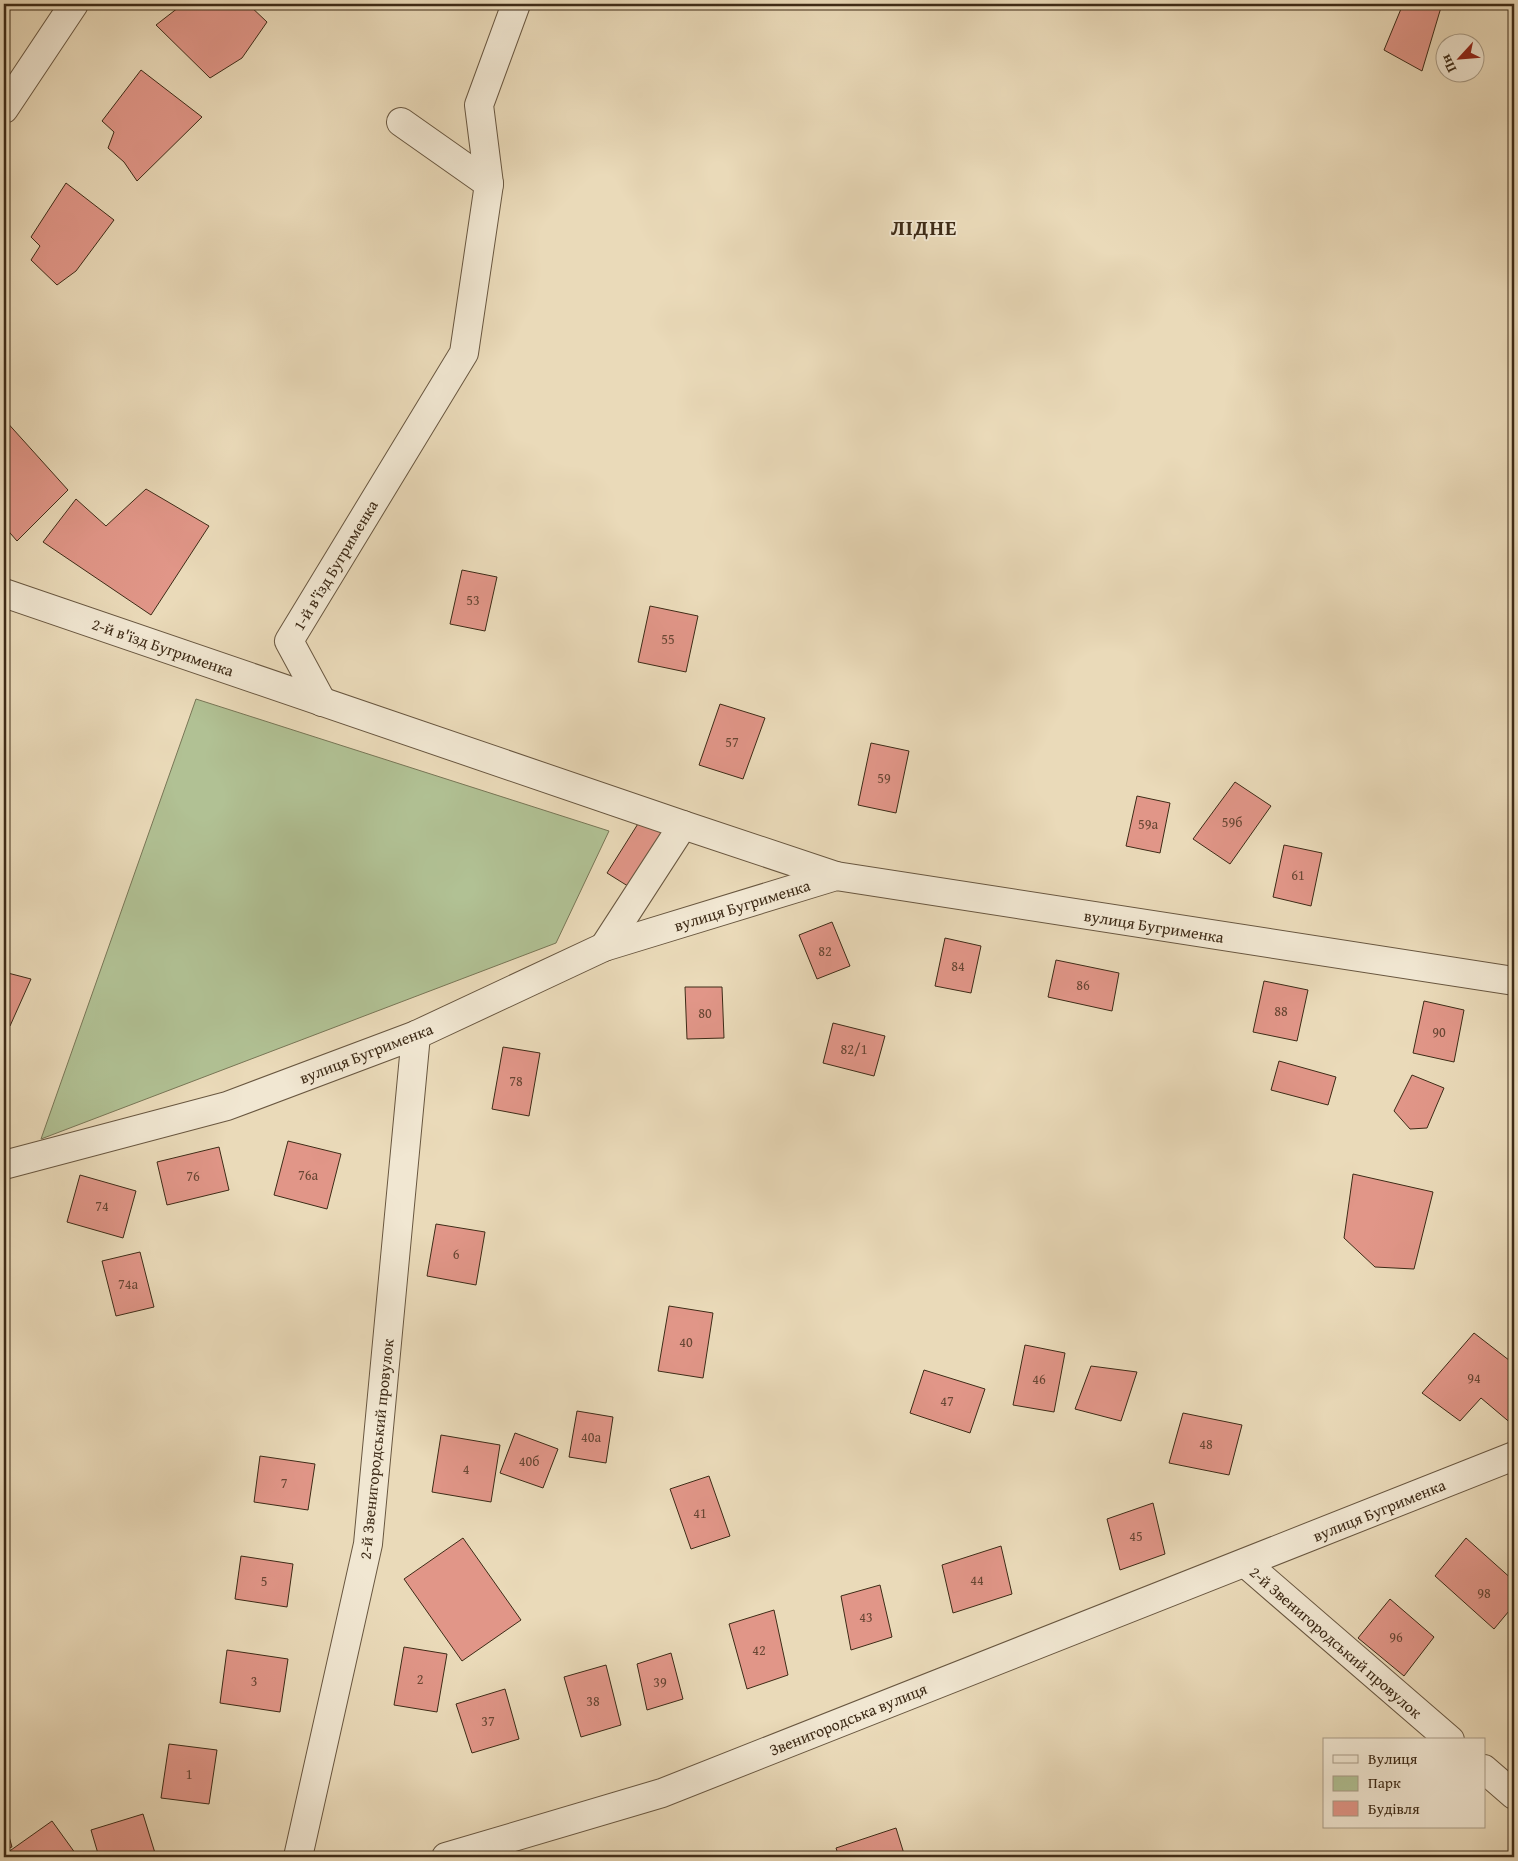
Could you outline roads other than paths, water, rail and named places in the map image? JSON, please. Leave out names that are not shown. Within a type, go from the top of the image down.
[{"type":"street","points":[[4,109],[74,4]]},
{"type":"street","name":"1-й в'їзд Бугрименка","points":[[322,702],[289,641],[464,353],[489,184],[479,105],[516,4]]},
{"type":"street","points":[[401,122],[489,184]]},
{"type":"street","name":"2-й в'їзд Бугрименка","points":[[4,593],[322,702]]},
{"type":"street","points":[[322,702],[836,876]]},
{"type":"street","points":[[604,947],[683,825]]},
{"type":"street","name":"вулиця Бугрименка","points":[[4,1165],[227,1106],[416,1035],[604,947],[836,876],[1514,981]]},
{"type":"street","name":"2-й Звенигородський провулок","points":[[298,1857],[368,1544],[416,1035]]},
{"type":"street","name":"вулиця Бугрименка","points":[[1245,1563],[1514,1456]]},
{"type":"street","name":"2-й Звенигородський провулок","points":[[1245,1563],[1448,1738]]},
{"type":"street","name":"Звенигородська вулиця","points":[[446,1857],[662,1793],[1245,1563]]},
{"type":"street","points":[[1486,1771],[1514,1795]]},
{"type":"district","name":"ЛІДНЕ","points":[[924,228]]}]
